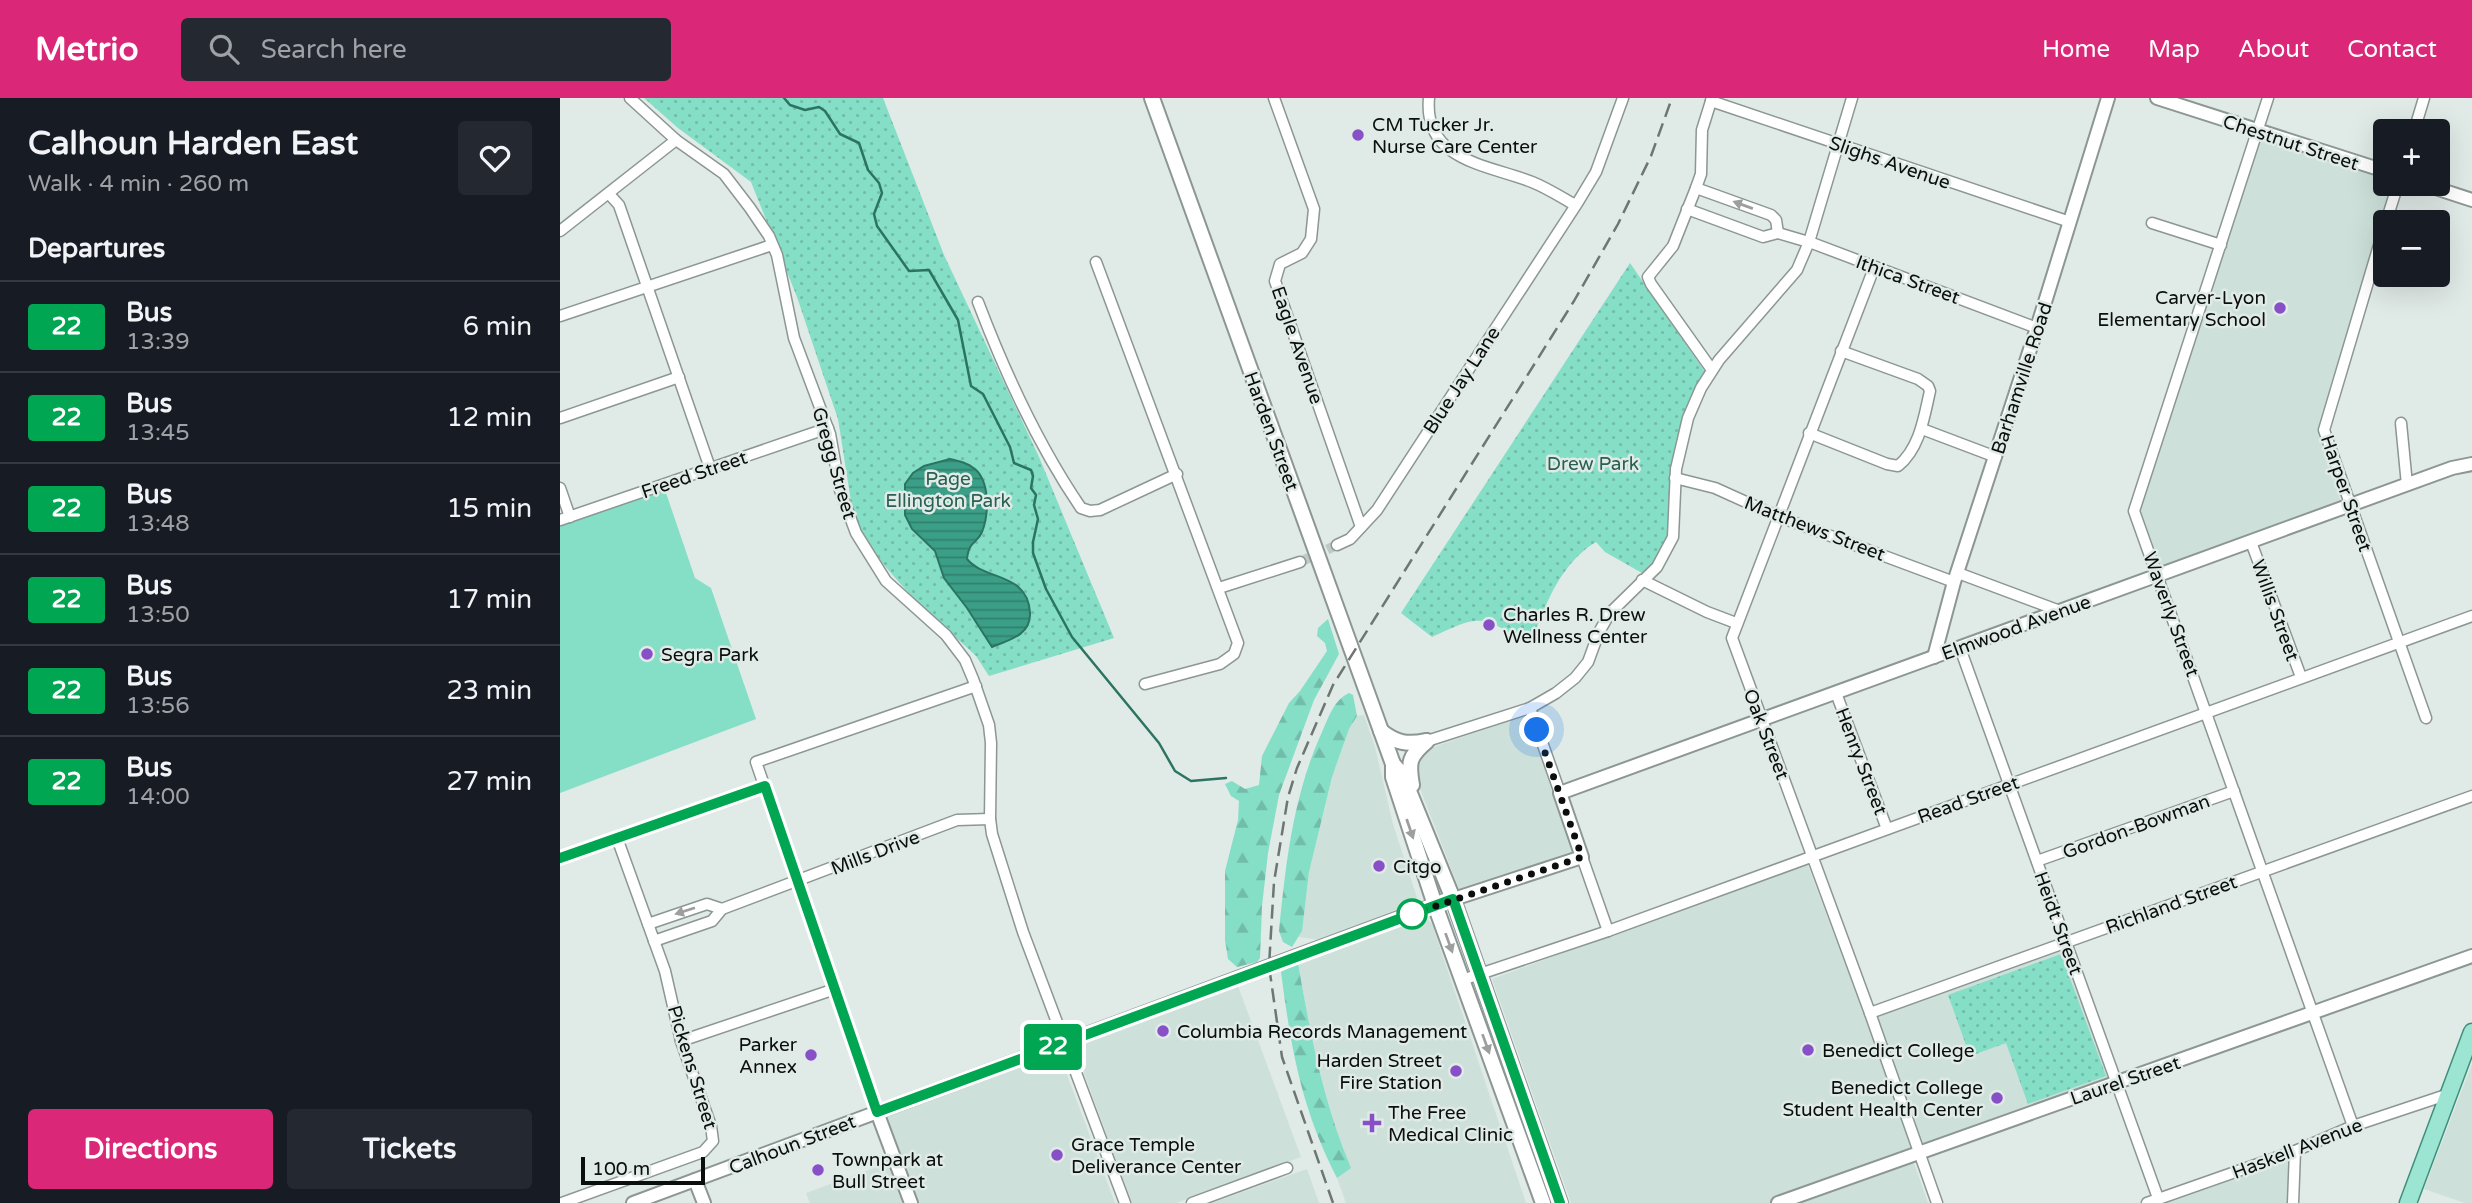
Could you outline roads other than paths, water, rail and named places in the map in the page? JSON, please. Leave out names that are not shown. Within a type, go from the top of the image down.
[{"type":"main road","name":"Harden Street","points":[[1152,98],[1393,764],[1402,774],[1453,899],[1560,1203]]},
{"type":"main road","points":[[1381,731],[1399,743],[1427,741]]},
{"type":"main road","points":[[1417,811],[1409,764],[1414,754],[1427,741]]},
{"type":"main road","name":"Harden Street","points":[[1393,764],[1392,777],[1435,905],[1544,1203]]},
{"type":"main road","points":[[2408,1203],[2472,1032]]},
{"type":"street","name":"Gregg Street","points":[[630,98],[676,141],[724,174],[750,208],[772,245],[777,255],[794,338],[828,428],[840,490],[848,514],[862,544],[886,581],[946,635],[956,647],[976,686],[989,725],[991,743],[992,834],[1023,932],[1063,1043],[1125,1203]]},
{"type":"street","name":"Eagle Avenue","points":[[1273,98],[1314,209],[1311,239],[1302,253],[1280,264],[1275,281],[1361,527]]},
{"type":"street","points":[[1429,98],[1431,126],[1440,142],[1479,166],[1540,186],[1575,205]]},
{"type":"street","name":"Blue Jay Lane","points":[[1337,545],[1350,539],[1377,510],[1575,205],[1596,172],[1623,98]]},
{"type":"street","points":[[1427,741],[1530,708],[1556,693],[1575,678],[1588,662],[1599,632],[1610,613],[1657,567],[1674,537],[1675,478],[1688,418],[1718,360],[1797,270],[1809,242],[1852,98]]},
{"type":"street","name":"Barhamville Road","points":[[1934,657],[1956,577],[2108,98]]},
{"type":"street","name":"Chestnut Street","points":[[2157,98],[2373,168]]},
{"type":"street","name":"Waverly Street","points":[[2268,98],[2134,511],[2353,1126]]},
{"type":"street","points":[[2418,119],[2424,98]]},
{"type":"street","points":[[1711,99],[1702,130],[1700,174],[1696,188],[1674,246],[1648,276],[1712,370]]},
{"type":"street","name":"Slighs Avenue","points":[[1711,99],[2070,222]]},
{"type":"street","points":[[560,231],[676,141]]},
{"type":"street","points":[[1696,188],[1771,215],[1776,220],[1778,233]]},
{"type":"street","points":[[2450,193],[2472,200]]},
{"type":"street","points":[[609,194],[619,205],[710,468]]},
{"type":"street","name":"Ithica Street","points":[[1687,209],[1763,237],[1778,233],[1809,242],[2037,328]]},
{"type":"street","points":[[2152,223],[2221,245]]},
{"type":"street","points":[[560,316],[772,245]]},
{"type":"street","points":[[1096,262],[1238,643],[1234,654],[1220,664],[1145,684]]},
{"type":"street","name":"Harper Street","points":[[2373,267],[2324,430],[2427,718]]},
{"type":"street","name":"Oak Street","points":[[1874,268],[1732,638],[1937,1203]]},
{"type":"street","points":[[978,302],[995,345],[1048,453],[1081,508],[1100,510],[1177,474]]},
{"type":"street","points":[[1809,433],[1898,466],[1907,459],[1922,429],[1930,391],[1928,386],[1918,379],[1841,351]]},
{"type":"street","points":[[560,418],[679,377]]},
{"type":"street","points":[[2401,423],[2407,485]]},
{"type":"street","name":"Freed Street","points":[[565,519],[828,428]]},
{"type":"street","points":[[1922,429],[1996,457]]},
{"type":"street","name":"Elmwood Avenue","points":[[1560,793],[2452,468],[2472,464]]},
{"type":"street","name":"Matthews Street","points":[[1675,478],[1715,488],[1777,516],[2060,611]]},
{"type":"street","points":[[560,488],[565,519]]},
{"type":"street","name":"Willis Street","points":[[2251,542],[2301,677]]},
{"type":"street","points":[[1219,588],[1300,562]]},
{"type":"street","points":[[1642,580],[1736,623]]},
{"type":"street","name":"Read Street","points":[[1462,980],[1608,931],[2472,616]]},
{"type":"street","name":"Heidt Street","points":[[1960,648],[2158,1198]]},
{"type":"street","points":[[911,1203],[756,762],[976,686]]},
{"type":"street","name":"Henry Street","points":[[1836,693],[1887,829]]},
{"type":"street","points":[[1530,708],[1608,931]]},
{"type":"street","points":[[560,858],[765,786]]},
{"type":"street","name":"Gordon-Bowman","points":[[2037,861],[2234,791]]},
{"type":"street","name":"Richland Street","points":[[1870,1013],[2472,796]]},
{"type":"street","name":"Mills Drive","points":[[654,941],[712,921],[722,909],[957,820],[990,819]]},
{"type":"street","name":"Pickens Street","points":[[562,1203],[703,1152],[711,1145],[713,1137],[712,1126],[681,1041],[670,987],[617,838]]},
{"type":"street","name":"Calhoun Street","points":[[634,1203],[1435,905],[1582,857]]},
{"type":"street","name":"Mills Drive","points":[[648,924],[707,904],[722,909]]},
{"type":"street","name":"Laurel Street","points":[[1778,1203],[2472,956]]},
{"type":"street","points":[[2455,962],[2463,962],[2472,967]]},
{"type":"street","points":[[681,1041],[835,989]]},
{"type":"street","name":"Haskell Avenue","points":[[2147,1203],[2295,1151],[2353,1126],[2449,1094]]},
{"type":"street","points":[[2293,1203],[2295,1151]]},
{"type":"street","points":[[1192,1203],[1287,1168]]},
{"type":"street","points":[[695,1180],[704,1203]]},
{"type":"waterway","points":[[784,98],[790,105],[805,110],[819,107],[825,111],[840,134],[859,143],[868,170],[879,183],[882,193],[874,214],[877,226],[909,271],[929,270],[958,320],[971,386],[983,394],[1010,447],[1014,463],[1031,470],[1031,488],[1036,495],[1034,505],[1038,519],[1033,553],[1046,589],[1072,637],[1159,743],[1175,771],[1191,781],[1226,778]]},
{"type":"tunnel","points":[[1300,562],[1337,545]]},
{"type":"railway","points":[[1333,1203],[1282,1057],[1269,966],[1274,882],[1288,797],[1297,768],[1333,685],[1574,301],[1618,224],[1651,156],[1672,98]]},
{"type":"place","name":"CM Tucker Jr. Nurse Care Center","points":[[1358,135]]},
{"type":"place","name":"Carver-Lyon Elementary School","points":[[2280,308]]},
{"type":"place","name":"Charles R. Drew Wellness Center","points":[[1489,625]]},
{"type":"place","name":"Segra Park","points":[[647,654]]},
{"type":"place","name":"Citgo","points":[[1379,866]]},
{"type":"place","name":"Columbia Records Management","points":[[1163,1031]]},
{"type":"place","name":"Benedict College","points":[[1808,1050]]},
{"type":"place","name":"Parker Annex","points":[[811,1055]]},
{"type":"place","name":"Harden Street Fire Station","points":[[1456,1071]]},
{"type":"place","name":"Benedict College Student Health Center","points":[[1997,1098]]},
{"type":"place","name":"The Free Medical Clinic","points":[[1372,1123]]},
{"type":"place","name":"Grace Temple Deliverance Center","points":[[1057,1155]]},
{"type":"place","name":"Townpark at Bull Street","points":[[818,1170]]},
{"type":"park label","name":"Drew Park","points":[[1593,463]]},
{"type":"park label","name":"Page Ellington Park","points":[[948,489]]}]
